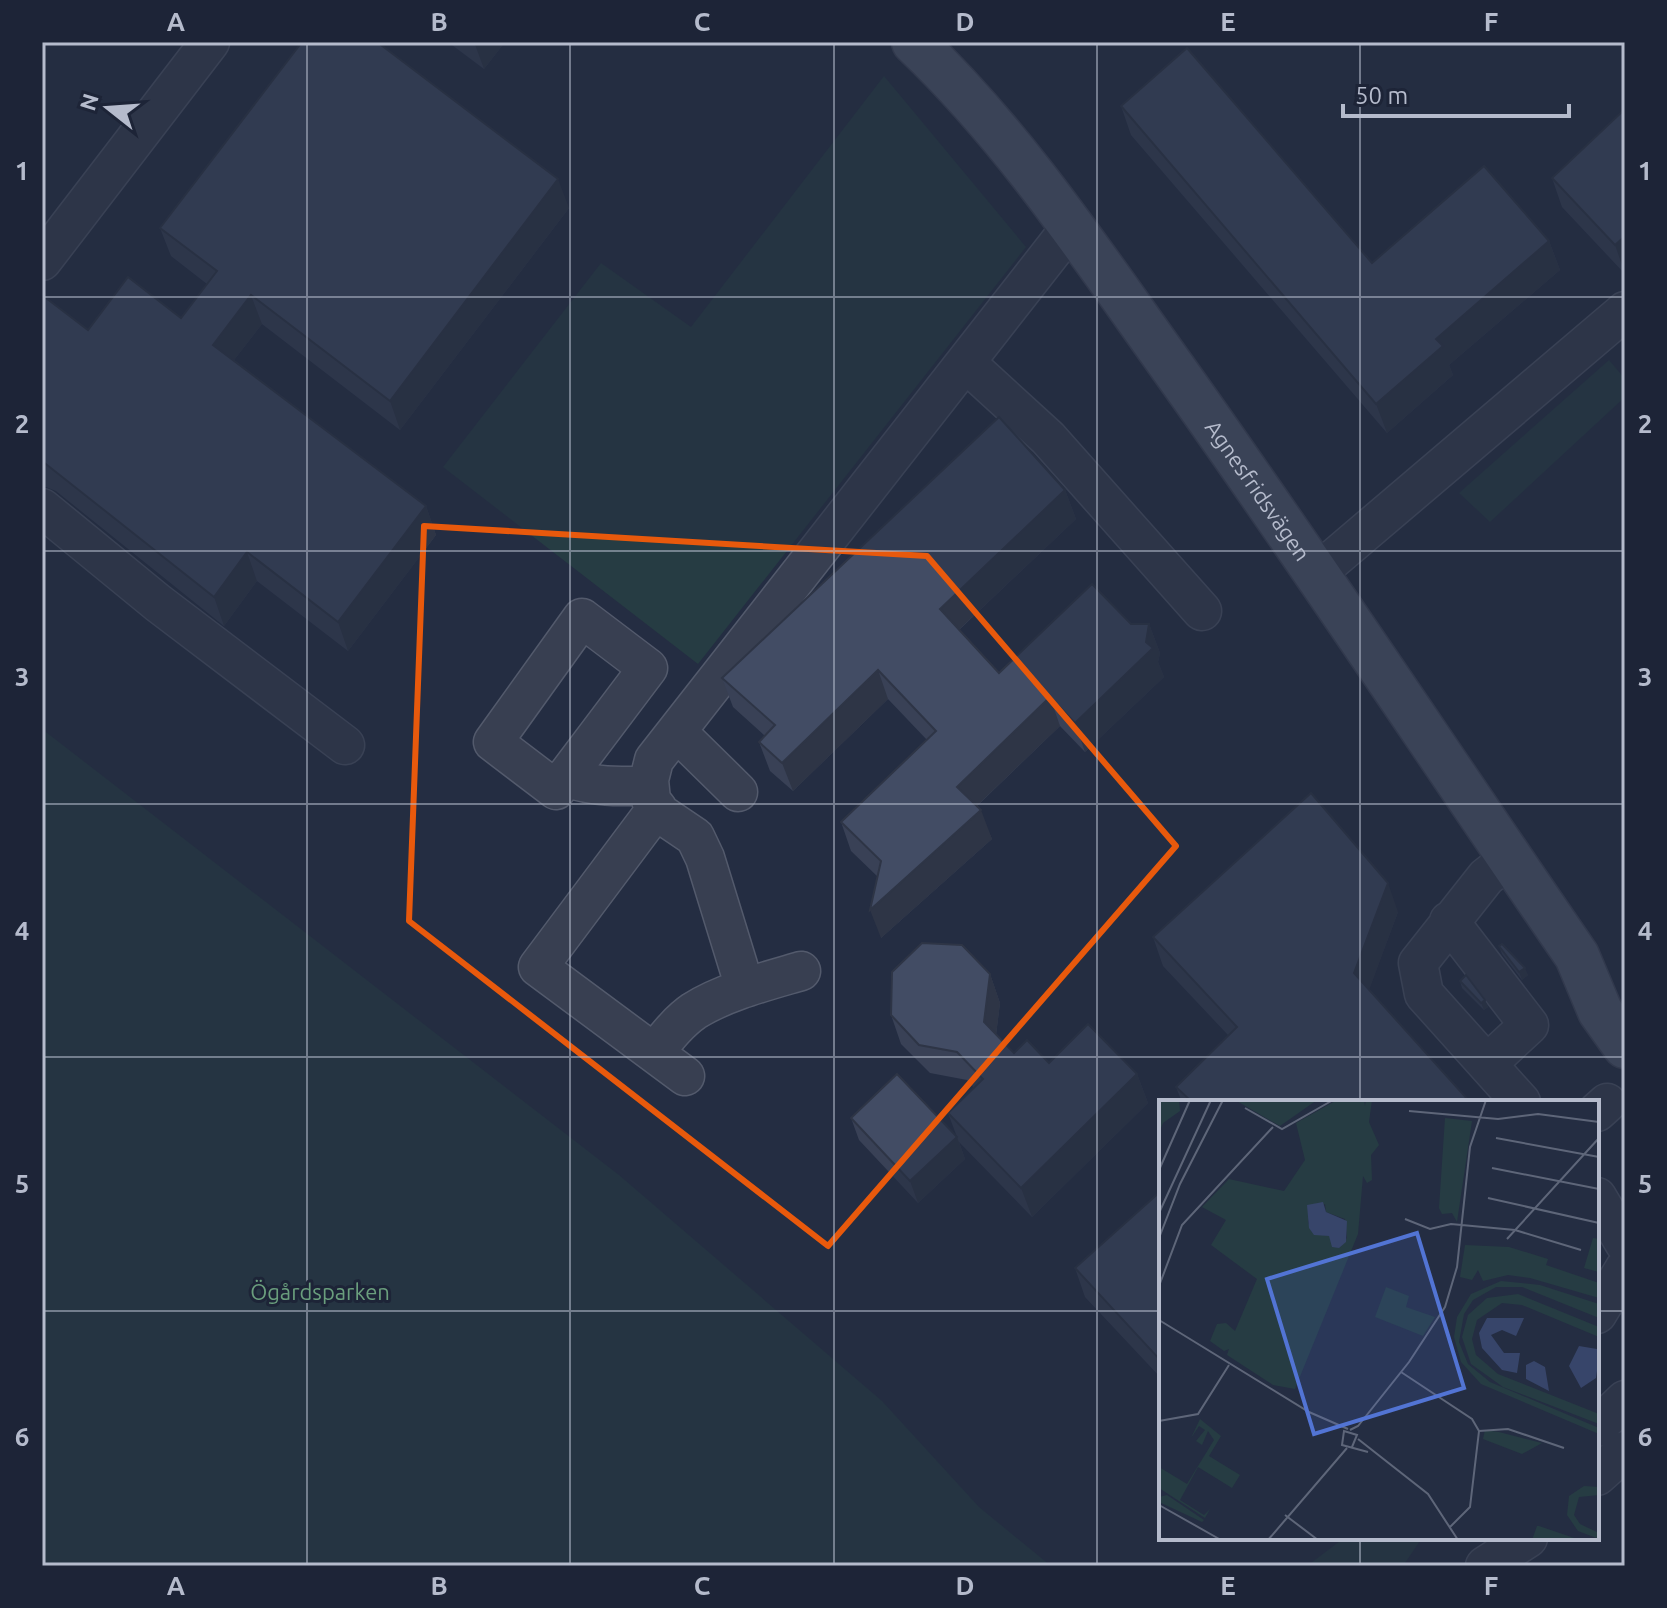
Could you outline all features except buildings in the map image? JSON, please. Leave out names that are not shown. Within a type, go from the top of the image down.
[{"type":"main road","name":"Agnesfridsvägen","points":[[914,42],[1007,139],[1072,226],[1317,573],[1577,956],[1600,1011],[1625,1046]]},
{"type":"main road","name":"Agnesfridsvägen","points":[[1577,956],[1625,999]]},
{"type":"street","points":[[42,261],[210,42]]},
{"type":"street","points":[[745,988],[705,858],[695,837],[661,814],[653,797],[654,760],[1072,226]]},
{"type":"street","points":[[1317,573],[1625,311]]},
{"type":"street","points":[[966,363],[1048,438],[1202,611]]},
{"type":"street","points":[[42,508],[158,603],[345,745]]},
{"type":"street","points":[[677,732],[738,792]]},
{"type":"street","points":[[565,777],[584,784],[653,797]]},
{"type":"street","points":[[653,797],[538,967],[685,1076]]},
{"type":"street","points":[[1510,858],[1486,877],[1418,963],[1424,994],[1519,1100]]},
{"type":"street","points":[[1449,921],[1529,1025],[1487,1064]]},
{"type":"street","points":[[654,1053],[676,1027],[695,1011],[745,988],[801,971]]},
{"type":"street","points":[[1599,1200],[1625,1244]]},
{"type":"street","points":[[1599,1311],[1625,1268]]},
{"type":"street","points":[[1599,1425],[1625,1400]]},
{"type":"street","points":[[1599,1474],[1625,1451]]},
{"type":"street","points":[[1466,1566],[1490,1540]]},
{"type":"street","points":[[1485,1566],[1525,1540]]},
{"type":"highlighted area","points":[[424,526],[927,556],[1176,846],[828,1246],[409,921]]},
{"type":"green space","points":[[884,76],[1026,247],[698,664],[443,467],[601,263],[691,327]]},
{"type":"green space","points":[[1609,360],[1625,379],[1625,397],[1490,522],[1459,493]]},
{"type":"green space","name":"Ögårdsparken","points":[[42,729],[619,1175],[882,1401],[979,1507],[1051,1566],[42,1566]]},
{"type":"green space","points":[[1341,1540],[1421,1540],[1403,1566],[1307,1566]]}]
